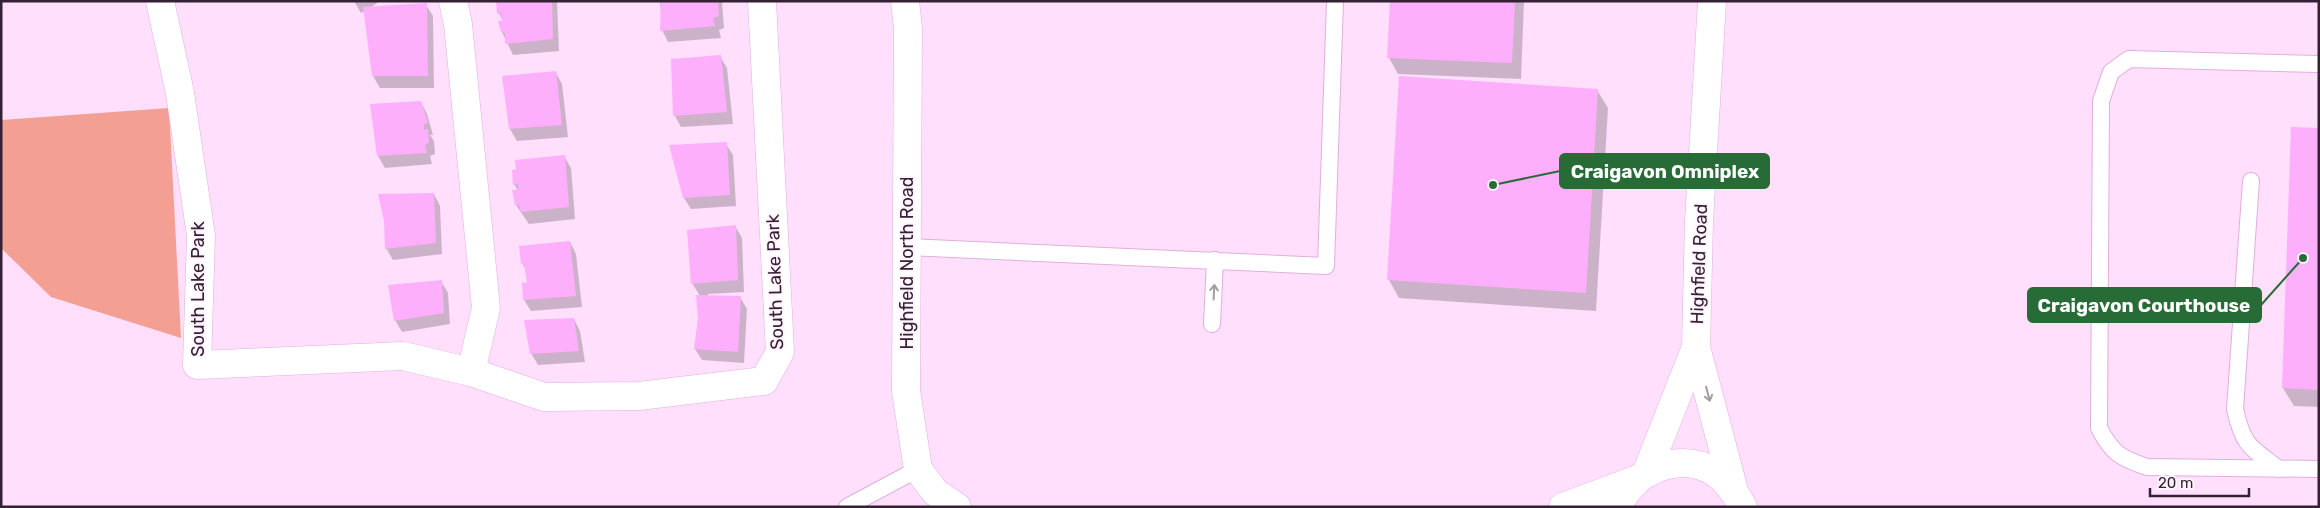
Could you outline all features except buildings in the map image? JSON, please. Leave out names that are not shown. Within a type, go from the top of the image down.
[{"type":"street","name":"South Lake Park","points":[[160,1],[180,93],[201,236],[197,365],[403,356],[471,372],[544,397],[639,396],[764,380],[780,352],[762,1]]},
{"type":"street","points":[[453,1],[458,24],[486,308],[471,372]]},
{"type":"street","name":"Highfield North Road","points":[[905,1],[908,28],[906,391],[918,469],[935,492],[957,507]]},
{"type":"street","name":"Highfield Road","points":[[1712,1],[1699,222],[1696,347],[1738,497]]},
{"type":"street","name":"Highfield Road","points":[[1619,507],[1641,477],[1696,347]]},
{"type":"street","name":"Highfield Road","points":[[1641,477],[1661,465],[1689,463],[1713,471],[1738,497]]},
{"type":"street","points":[[1563,507],[1641,477]]},
{"type":"lane","points":[[908,247],[1326,266],[1335,1]]},
{"type":"lane","points":[[2319,64],[2129,58],[2111,72],[2101,101],[2099,428],[2109,447],[2123,459],[2147,467],[2319,469]]},
{"type":"lane","points":[[2251,180],[2235,409],[2239,427],[2246,443],[2279,469]]},
{"type":"lane","points":[[1212,324],[1215,260]]},
{"type":"lane","points":[[847,507],[918,469]]},
{"type":"shaded area","points":[[169,108],[181,338],[51,297],[1,248],[1,120]]},
{"type":"place","name":"Craigavon Omniplex","points":[[1493,185]]},
{"type":"place","name":"Craigavon Courthouse","points":[[2303,258]]}]
